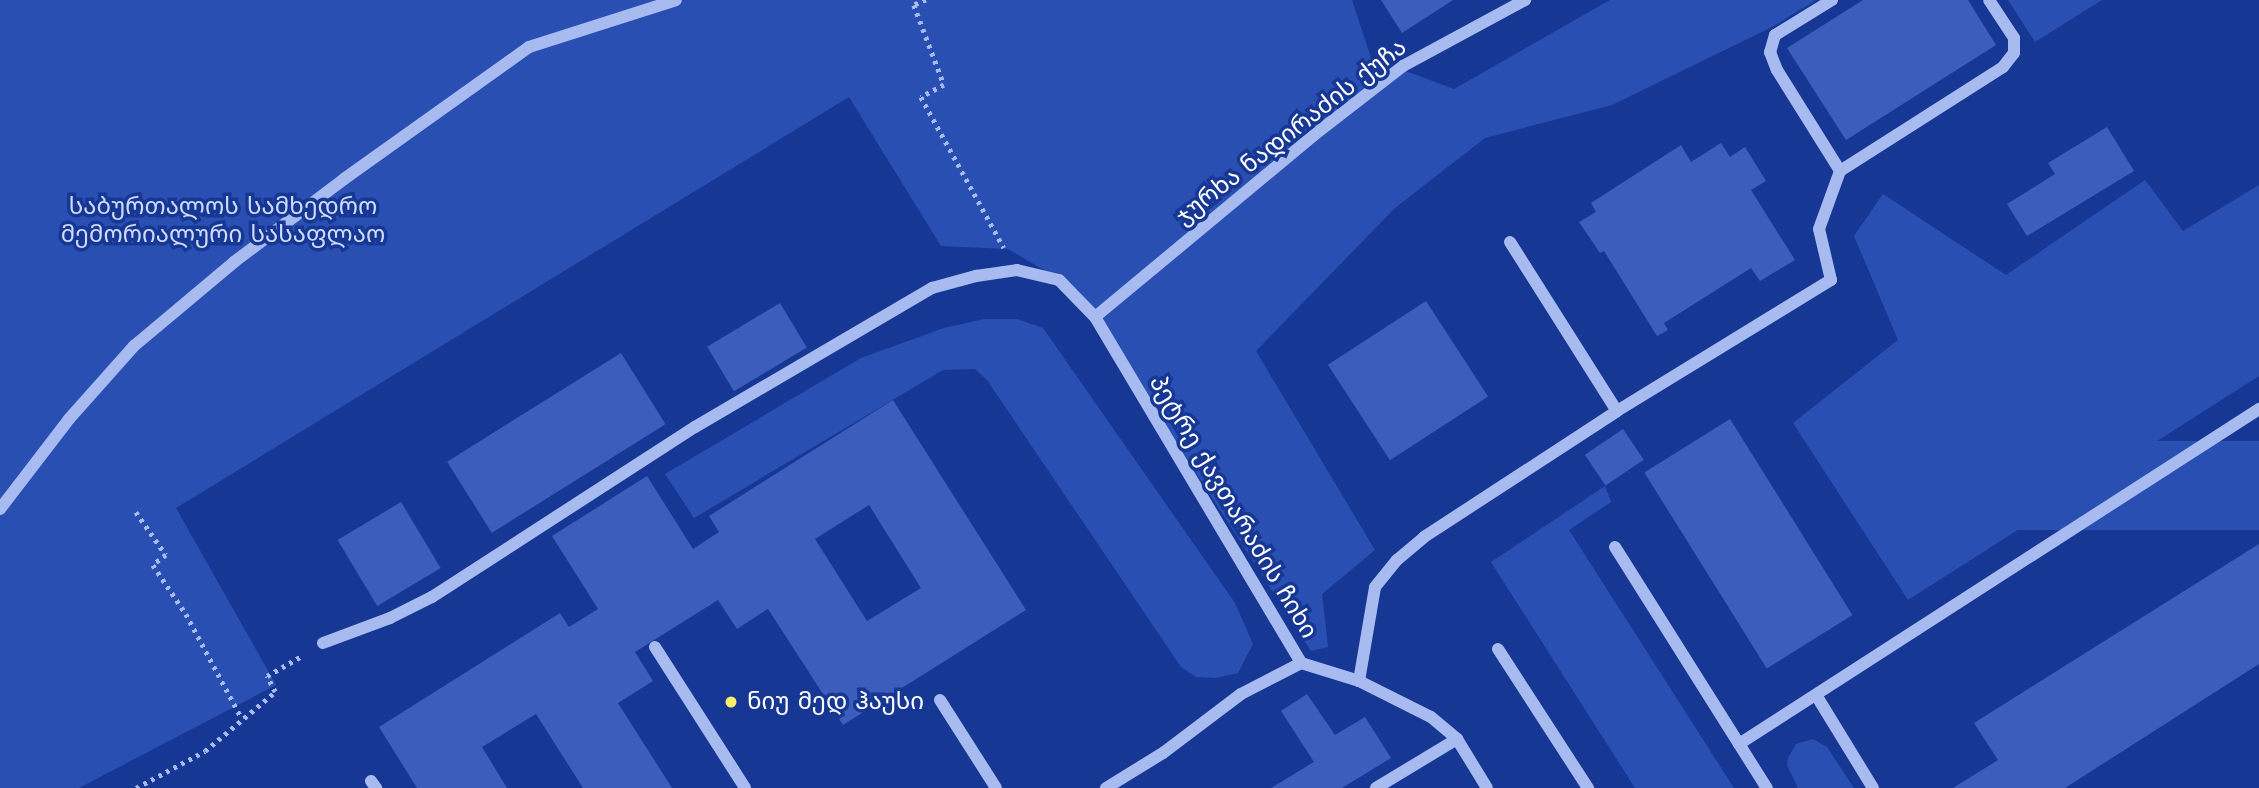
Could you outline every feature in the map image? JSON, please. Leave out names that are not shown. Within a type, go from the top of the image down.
[{"type":"street","points":[[0,509],[69,419],[134,346],[234,262],[300,212],[529,47],[676,0]]},
{"type":"street","name":"ჯურხა ნადირაძის ქუჩა","points":[[1095,317],[1314,135],[1403,66],[1525,0]]},
{"type":"street","points":[[1832,0],[1775,35],[1770,52],[1777,70],[1840,170]]},
{"type":"street","points":[[1359,681],[1375,587],[1397,560],[1424,537],[1617,411],[1831,280],[1819,229],[1840,170],[2003,67],[2014,53],[2014,38],[1989,0]]},
{"type":"street","points":[[1510,242],[1617,411]]},
{"type":"street","name":"პეტრე ქავთარაძის ჩიხი","points":[[323,643],[390,618],[432,597],[695,427],[932,288],[976,276],[1017,270],[1059,280],[1095,317],[1301,663],[1359,681],[1431,717],[1457,738],[1488,788]]},
{"type":"street","points":[[1739,744],[2259,409]]},
{"type":"street","points":[[1615,547],[1767,788]]},
{"type":"street","points":[[655,647],[745,788]]},
{"type":"street","points":[[1498,649],[1588,788]]},
{"type":"street","points":[[1106,788],[1163,753],[1241,694],[1301,663]]},
{"type":"street","points":[[1816,695],[1872,788]]},
{"type":"street","points":[[940,700],[996,788]]},
{"type":"street","points":[[1376,788],[1457,738]]},
{"type":"path","points":[[926,0],[914,5],[944,85],[921,97],[993,229]]},
{"type":"path","points":[[136,512],[166,555],[153,565],[187,614],[242,719]]},
{"type":"path","points":[[136,788],[205,751],[275,692],[267,676],[323,643]]},
{"type":"green space","name":"საბურთალოს სამხედრო მემორიალური სასაფლაო","points":[[0,0],[1352,0],[1371,58],[1454,89],[1610,0],[1816,0],[1772,27],[1612,105],[1485,138],[1395,208],[1256,351],[1375,550],[1322,594],[1328,647],[1311,651],[1078,290],[1008,249],[941,246],[849,97],[176,508],[276,685],[79,788],[0,788]]},
{"type":"green space","points":[[2008,0],[2102,0],[2035,42]]},
{"type":"green space","points":[[2145,180],[2183,231],[2259,185],[2259,376],[1908,600],[1793,423],[1898,340],[1854,236],[1883,194],[2006,275]]},
{"type":"green space","points":[[984,319],[1017,319],[1043,328],[1235,603],[1253,644],[1238,673],[1215,678],[1196,677],[1181,667],[987,380],[975,369],[943,370],[694,518],[665,474],[861,358],[944,328]]},
{"type":"green space","points":[[1896,441],[2259,441],[2259,530],[1896,530]]},
{"type":"green space","points":[[1605,486],[1611,502],[1569,530],[1734,788],[1635,788],[1491,562]]},
{"type":"green space","points":[[1813,739],[1827,747],[1854,788],[1798,788],[1787,765],[1788,758],[1796,744]]},
{"type":"building","points":[[1381,0],[1453,0],[1402,33]]},
{"type":"building","points":[[1863,0],[1968,0],[1996,45],[1846,140],[1787,48]]},
{"type":"building","points":[[2107,127],[2134,171],[2027,236],[2007,204],[2055,174],[2048,163]]},
{"type":"building","points":[[1721,143],[1730,157],[1745,147],[1766,181],[1751,190],[1795,260],[1760,281],[1751,268],[1664,323],[1668,330],[1657,336],[1604,251],[1600,253],[1579,222],[1596,212],[1591,203],[1681,145],[1691,162]]},
{"type":"building","points":[[1426,301],[1488,397],[1390,460],[1328,365]]},
{"type":"building","points":[[780,303],[807,348],[734,391],[707,347]]},
{"type":"building","points":[[621,353],[666,424],[492,533],[447,462]]},
{"type":"building","points":[[893,400],[1026,610],[843,725],[768,609],[737,629],[718,600],[635,652],[653,681],[618,703],[672,788],[583,788],[536,714],[482,747],[507,788],[417,788],[379,727],[560,613],[569,627],[598,609],[552,536],[647,476],[693,549],[719,532],[709,516]],"holes":[[[869,505],[921,588],[867,621],[815,539]]]},
{"type":"building","points":[[1730,419],[1852,615],[1767,668],[1644,473]]},
{"type":"building","points":[[1623,429],[1644,460],[1606,485],[1585,455]]},
{"type":"building","points":[[401,502],[441,568],[377,606],[338,540]]},
{"type":"building","points":[[2259,544],[2259,664],[2065,788],[1953,788],[1998,760],[1974,723]]},
{"type":"building","points":[[1307,694],[1335,735],[1365,717],[1391,758],[1342,788],[1271,788],[1314,762],[1281,711]]},
{"type":"place","name":"ნიუ მედ ჰაუსი","points":[[731,702]]}]
